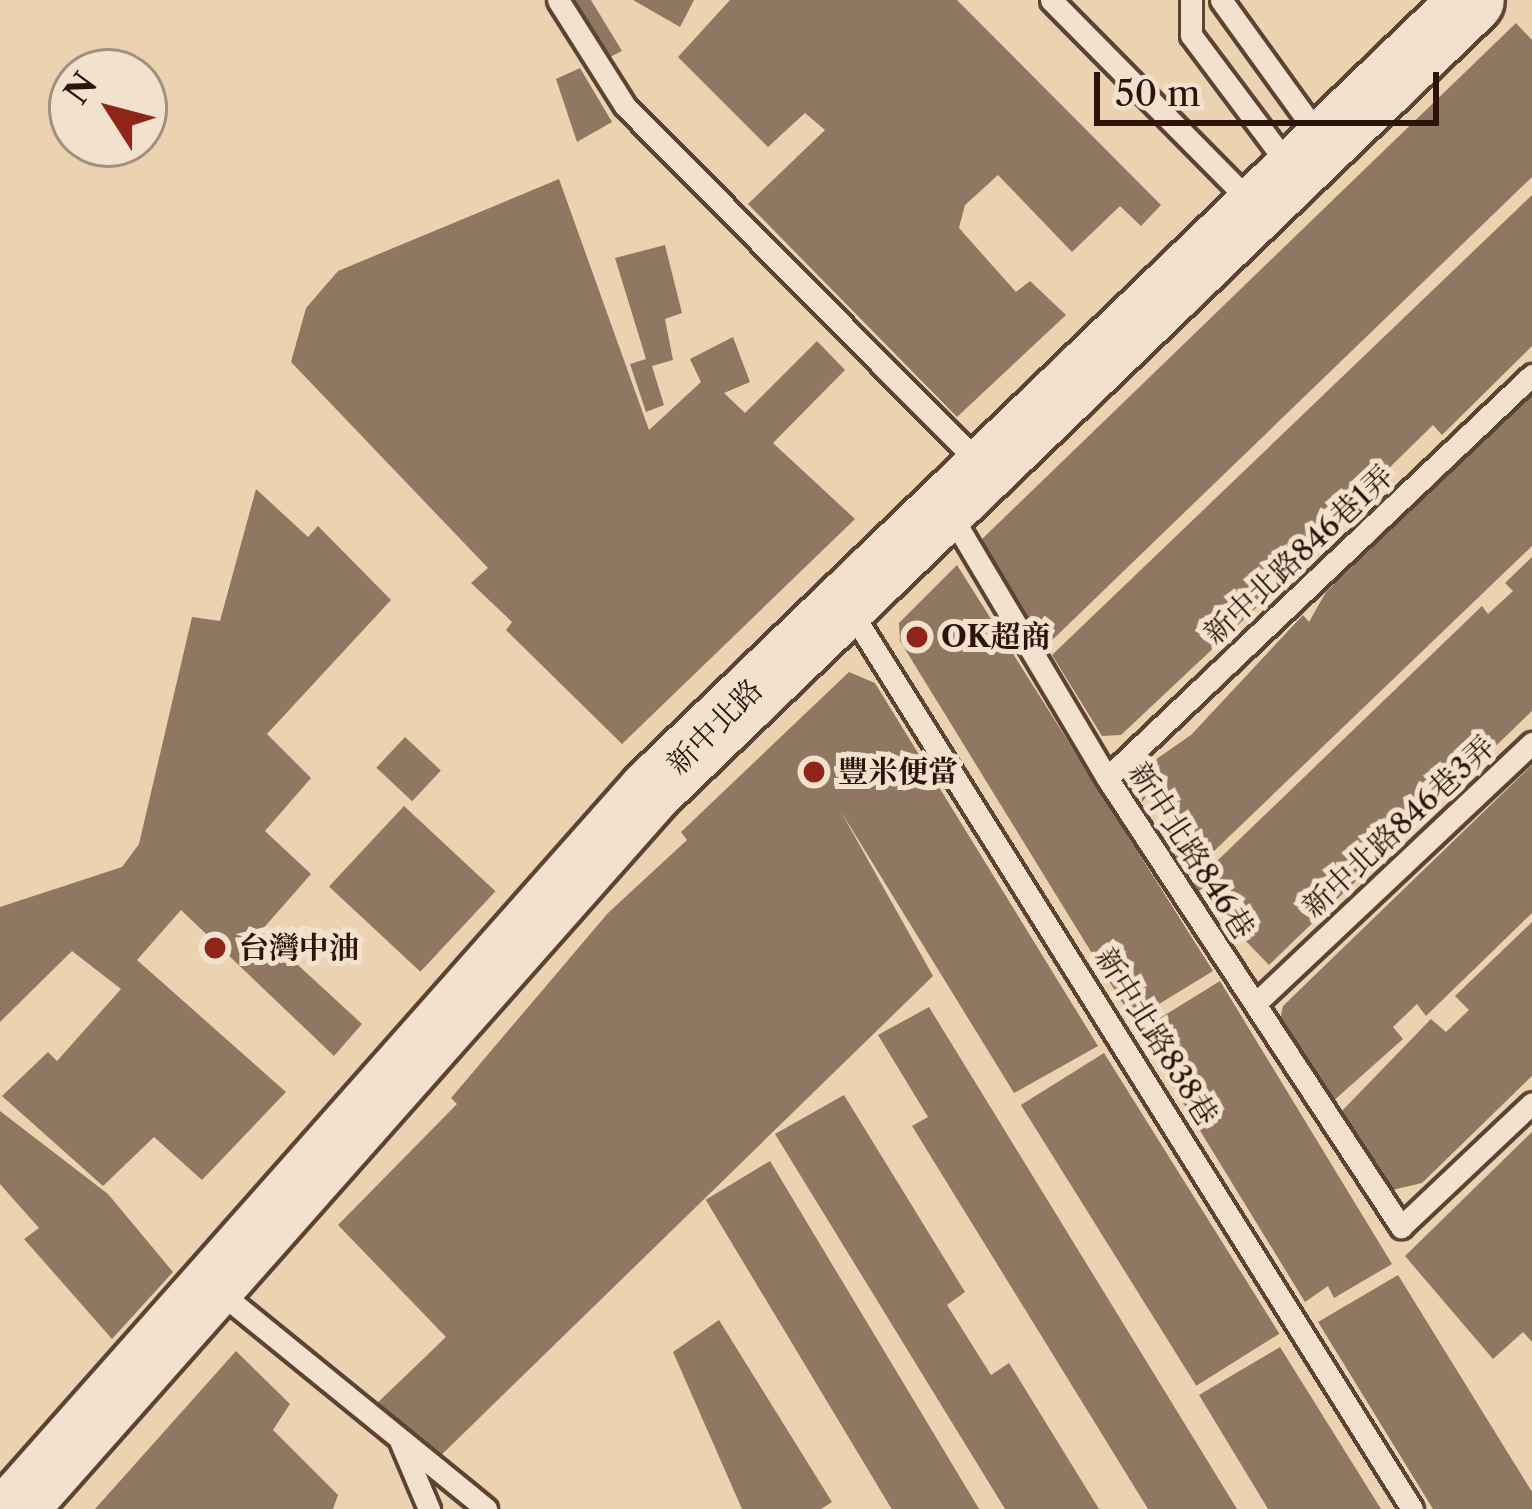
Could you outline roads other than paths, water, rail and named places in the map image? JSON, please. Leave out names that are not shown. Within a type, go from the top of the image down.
[{"type":"street","name":"新中北路","points":[[14,1509],[651,790],[962,484],[1472,0]]},
{"type":"lane","name":"新中北路846巷","points":[[558,0],[625,106],[962,484],[1107,778],[1402,1227],[1532,1103]]},
{"type":"lane","points":[[1051,0],[1291,173]]},
{"type":"lane","points":[[1191,0],[1191,35],[1291,173]]},
{"type":"lane","points":[[1221,0],[1291,173]]},
{"type":"lane","name":"新中北路846巷1弄","points":[[1107,778],[1532,375]]},
{"type":"lane","name":"新中北路838巷","points":[[844,599],[1412,1509]]},
{"type":"lane","name":"新中北路846巷3弄","points":[[1256,1004],[1532,743]]},
{"type":"lane","points":[[210,1285],[486,1509]]},
{"type":"lane","points":[[400,1440],[429,1509]]},
{"type":"place","name":"OK超商","points":[[917,637]]},
{"type":"place","name":"豐米便當","points":[[814,772]]},
{"type":"place","name":"台灣中油","points":[[215,948]]}]
